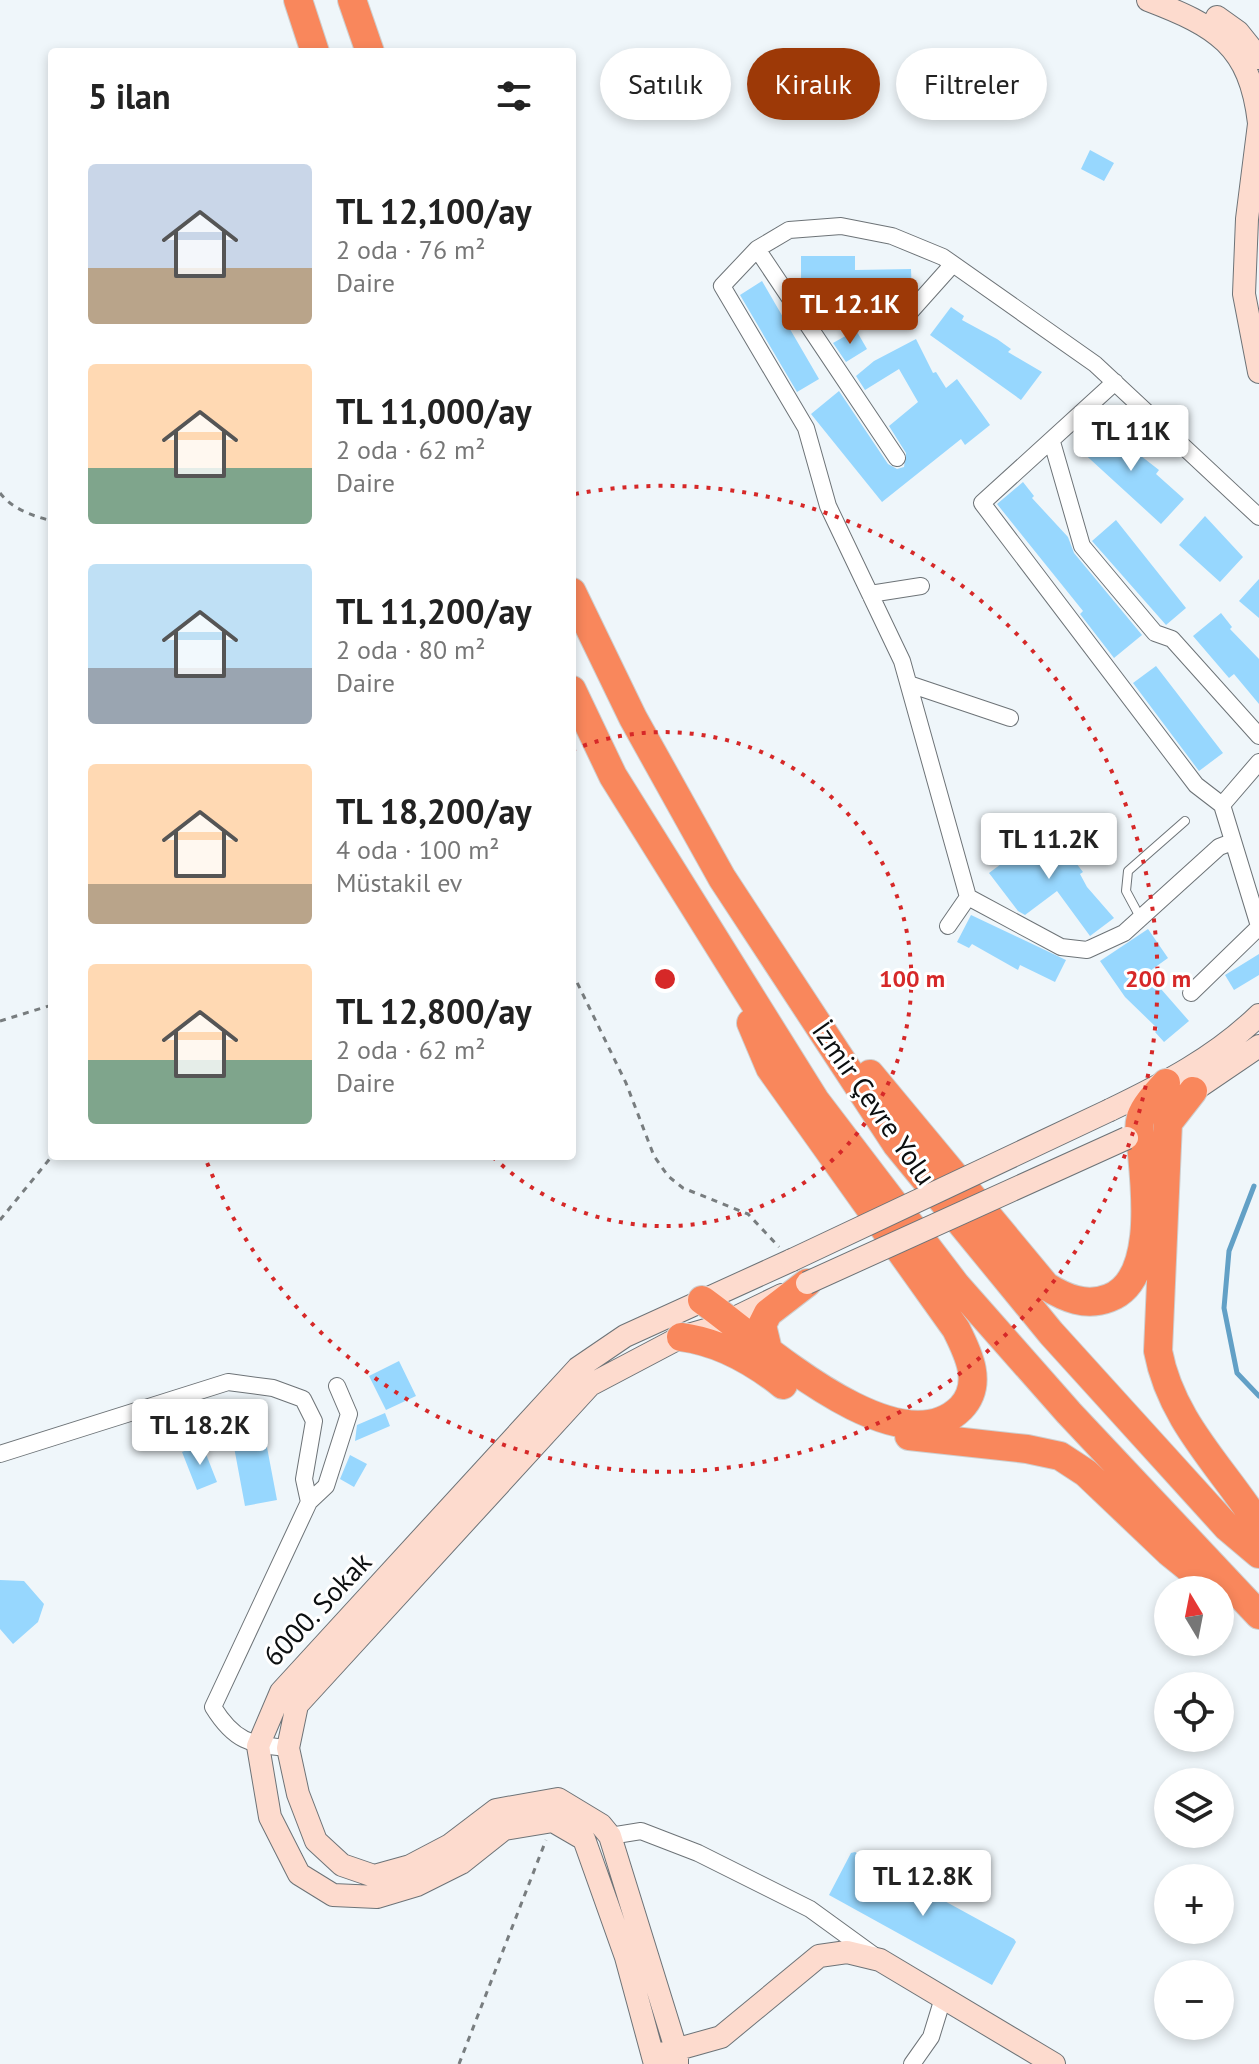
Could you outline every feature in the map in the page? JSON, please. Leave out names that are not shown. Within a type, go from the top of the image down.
[{"type":"highway","points":[[298,0],[314,48]]},
{"type":"highway","points":[[352,0],[369,48]]},
{"type":"highway","name":"İzmir Çevre Yolu","points":[[576,600],[633,718],[722,878],[897,1145],[1051,1333],[1227,1527],[1259,1554]]},
{"type":"highway","name":"İzmir Çevre Yolu","points":[[576,698],[613,776],[815,1100],[956,1285],[1069,1413],[1259,1615]]},
{"type":"highway","points":[[755,929],[995,1229],[1046,1286],[1064,1297],[1082,1302],[1117,1296],[1133,1282],[1142,1262],[1145,1129],[1166,1083]]},
{"type":"highway","points":[[681,1337],[709,1340],[765,1359],[850,1405],[917,1424],[939,1423],[955,1413],[967,1402],[973,1384],[971,1358],[956,1329],[770,1068],[721,948]]},
{"type":"highway","points":[[1110,1110],[1145,1129],[1168,1123],[1193,1091]]},
{"type":"highway","points":[[1145,1129],[1158,1351],[1164,1380],[1201,1447],[1259,1525]]},
{"type":"highway","points":[[765,1359],[762,1325],[800,1271]]},
{"type":"highway","points":[[702,1300],[724,1324],[765,1359],[798,1396],[852,1423],[900,1435],[1027,1449],[1060,1456],[1086,1473],[1198,1576]]},
{"type":"highway","points":[[1234,1605],[1259,1626]]},
{"type":"street","points":[[1148,0],[1197,18],[1223,38],[1241,61],[1255,91]]},
{"type":"street","points":[[1182,0],[1208,11],[1258,51],[1250,68],[1259,123],[1247,219],[1244,294],[1259,372]]},
{"type":"street","points":[[1232,842],[1219,847],[1140,918],[1107,943],[1076,952],[968,897],[902,661],[828,506],[806,428],[722,286],[757,249],[789,230],[841,226],[892,236],[953,264],[1095,364],[1259,517]]},
{"type":"street","points":[[757,249],[897,458]]},
{"type":"street","points":[[800,316],[911,311],[953,264]]},
{"type":"street","points":[[1115,382],[982,503],[1196,785],[1222,805],[1259,926],[1191,993]]},
{"type":"street","points":[[1052,442],[1082,546],[1155,633],[1172,639],[1259,736]]},
{"type":"street","points":[[870,594],[921,586]]},
{"type":"street","points":[[909,684],[1010,718]]},
{"type":"street","points":[[1222,805],[1259,762]]},
{"type":"street","points":[[948,926],[968,897]]},
{"type":"street","points":[[800,1271],[1166,1083],[1231,1042],[1259,1015]]},
{"type":"street","points":[[1193,1091],[1259,1046]]},
{"type":"street","points":[[800,1271],[1145,1129]]},
{"type":"street","name":"6000. Sokak","points":[[258,1746],[281,1692],[578,1368],[625,1336],[702,1300],[800,1271]]},
{"type":"street","name":"6000. Sokak","points":[[610,1836],[601,1825],[558,1799],[496,1810],[450,1845],[410,1866],[374,1876],[342,1865],[316,1841],[298,1794],[288,1748],[297,1705],[590,1385],[681,1337],[724,1324],[800,1271]]},
{"type":"street","points":[[0,1454],[228,1382],[273,1388],[303,1399],[314,1421],[304,1479],[309,1502]]},
{"type":"street","points":[[288,1748],[258,1746],[228,1731],[213,1707],[309,1502],[326,1486],[349,1414],[337,1386]]},
{"type":"street","points":[[258,1746],[270,1817],[293,1863],[299,1874],[333,1895],[377,1897],[417,1885],[461,1863],[504,1829],[553,1821],[584,1839],[666,2058]]},
{"type":"street","points":[[666,2058],[610,1836],[641,1831],[698,1853],[810,1909],[880,1960],[1054,2064]]},
{"type":"street","points":[[666,2058],[721,2037],[819,1956],[847,1952],[880,1960]]},
{"type":"street","points":[[916,2063],[931,2037],[943,1998]]},
{"type":"lane","points":[[1140,918],[1126,891],[1128,871],[1185,821]]},
{"type":"path","points":[[0,493],[6,501],[31,515],[48,520]]},
{"type":"path","points":[[576,980],[626,1083],[654,1156],[668,1176],[683,1188],[748,1214],[800,1271]]},
{"type":"path","points":[[0,1021],[48,1006]]},
{"type":"path","points":[[0,1220],[49,1160]]},
{"type":"path","points":[[459,2064],[553,1821]]},
{"type":"building","points":[[1090,150],[1114,163],[1104,181],[1081,169]]},
{"type":"building","points":[[801,256],[855,256],[855,270],[911,269],[912,294],[906,300],[858,302],[858,290],[801,291]]},
{"type":"building","points":[[762,281],[819,379],[797,392],[740,295]]},
{"type":"building","points":[[951,307],[964,316],[962,320],[997,339],[1011,349],[1008,352],[1042,372],[1021,400],[930,335]]},
{"type":"building","points":[[856,330],[867,349],[846,362],[833,343]]},
{"type":"building","points":[[916,339],[933,373],[936,372],[946,388],[957,379],[990,425],[965,445],[961,439],[882,502],[811,414],[839,391],[888,464],[897,469],[904,467],[906,453],[889,426],[918,402],[899,369],[865,390],[856,376],[874,361]]},
{"type":"building","points":[[1105,421],[1118,432],[1114,435],[1159,470],[1156,474],[1184,499],[1161,524],[1079,449]]},
{"type":"building","points":[[1023,482],[1034,496],[1032,498],[1068,537],[1074,553],[1142,635],[1114,658],[1080,614],[1083,611],[997,504]]},
{"type":"building","points":[[1205,516],[1243,557],[1220,582],[1179,545]]},
{"type":"building","points":[[1116,520],[1186,608],[1166,625],[1092,541]]},
{"type":"building","points":[[1259,579],[1259,618],[1239,601]]},
{"type":"building","points":[[1221,613],[1232,627],[1230,629],[1259,659],[1259,704],[1234,674],[1229,678],[1193,636]]},
{"type":"building","points":[[1156,666],[1223,753],[1199,771],[1133,683]]},
{"type":"building","points":[[1049,828],[1083,872],[1080,874],[1087,887],[1114,918],[1090,936],[1057,891],[1025,915],[1018,911],[989,873]]},
{"type":"building","points":[[971,915],[1066,960],[1055,982],[1020,965],[1018,970],[972,944],[969,948],[957,942]]},
{"type":"building","points":[[1148,929],[1168,958],[1147,973],[1189,1021],[1164,1042],[1155,1032],[1158,1029],[1125,997],[1100,961]]},
{"type":"building","points":[[1259,954],[1259,975],[1234,990],[1225,975]]},
{"type":"building","points":[[399,1361],[416,1396],[386,1410],[369,1376]]},
{"type":"building","points":[[385,1413],[390,1426],[355,1441],[357,1425]]},
{"type":"building","points":[[266,1442],[277,1500],[245,1506],[234,1447]]},
{"type":"building","points":[[202,1444],[217,1482],[197,1490],[182,1452]]},
{"type":"building","points":[[350,1455],[367,1464],[354,1487],[340,1479]]},
{"type":"building","points":[[0,1580],[24,1581],[44,1604],[38,1622],[13,1644],[0,1629]]},
{"type":"building","points":[[855,1852],[1014,1939],[1016,1942],[992,1985],[829,1895],[851,1853]]},
{"type":"waterway","points":[[1254,1186],[1229,1251],[1224,1308],[1237,1373],[1259,1396]]}]
